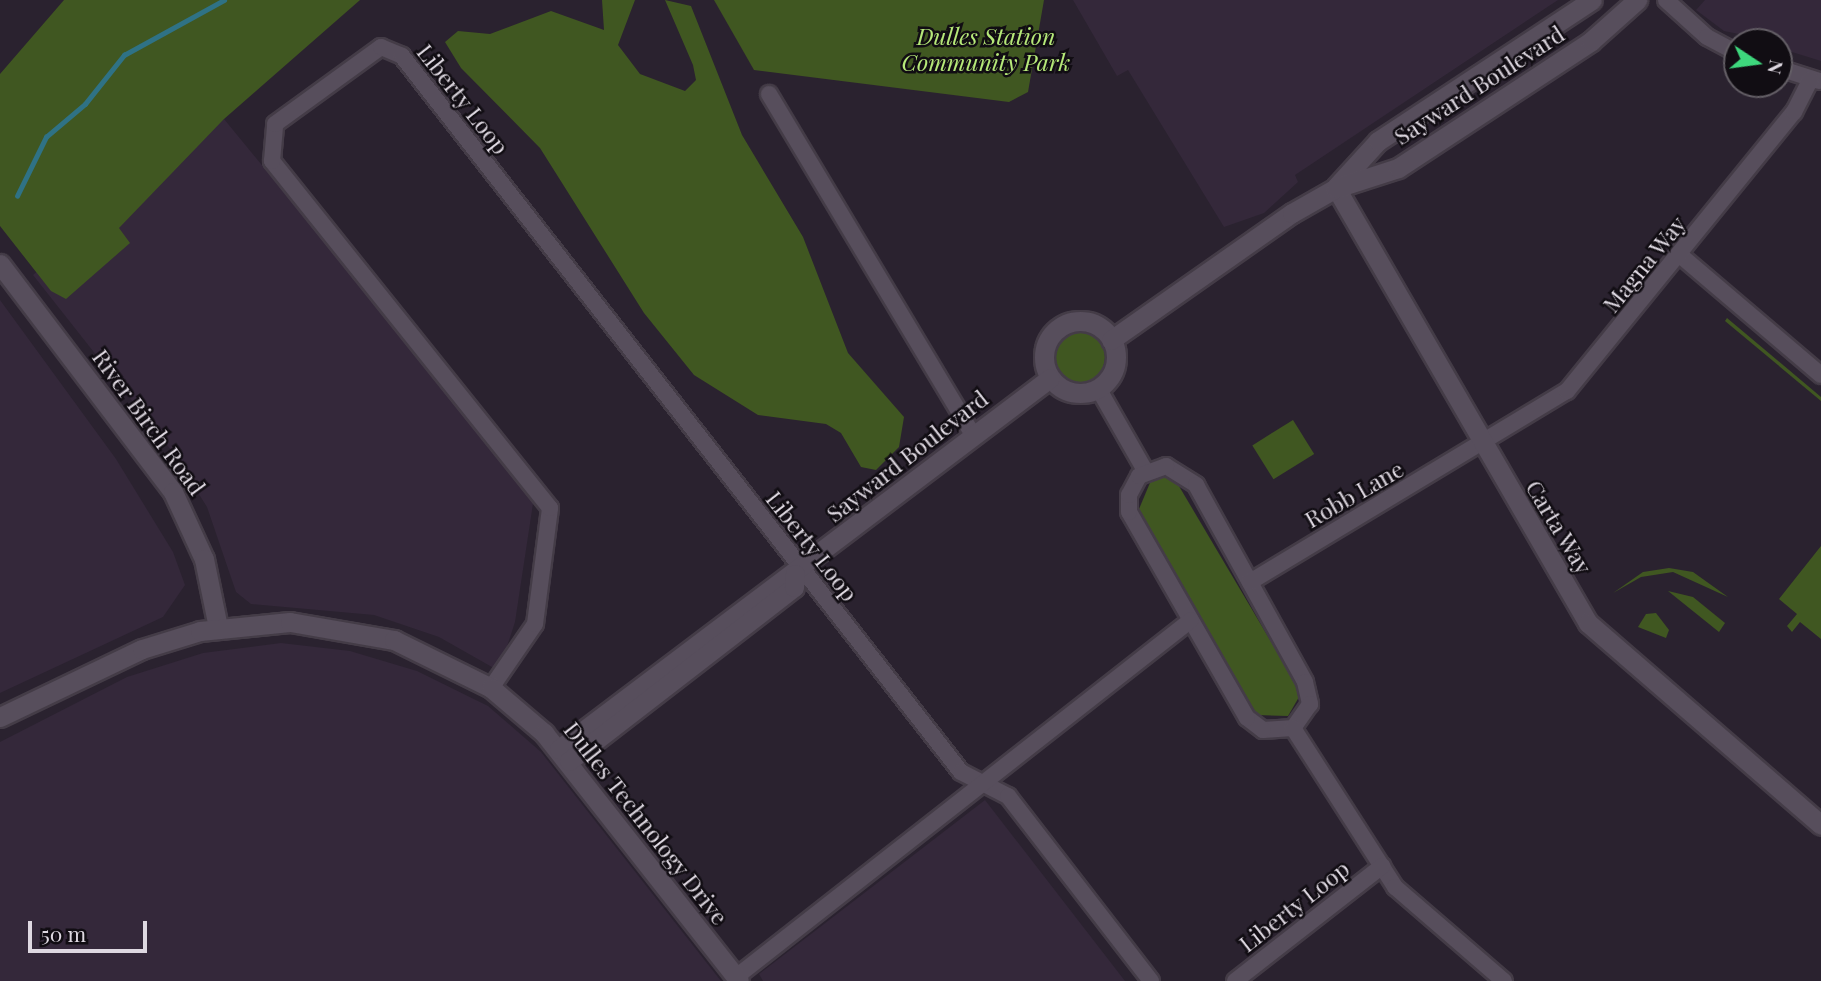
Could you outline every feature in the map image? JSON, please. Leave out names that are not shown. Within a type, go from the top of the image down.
[{"type":"street","name":"Sayward Boulevard","points":[[1111,340],[1336,188],[1378,141],[1592,0]]},
{"type":"street","name":"Sayward Boulevard","points":[[1336,188],[1398,168],[1591,41],[1637,0]]},
{"type":"street","points":[[1666,0],[1707,37],[1723,46]]},
{"type":"street","name":"Liberty Loop","points":[[491,688],[535,624],[550,508],[272,161],[275,124],[381,47],[402,56],[798,572],[961,772],[988,779],[1009,796],[1151,981]]},
{"type":"street","points":[[1793,73],[1816,80]]},
{"type":"street","name":"Magna Way","points":[[1482,445],[1567,391],[1681,255],[1794,112],[1816,80]]},
{"type":"street","points":[[769,94],[973,435]]},
{"type":"street","name":"Carta Way","points":[[1336,188],[1482,445],[1588,623],[1821,825]]},
{"type":"street","points":[[1681,255],[1821,375]]},
{"type":"street","name":"River Birch Road","points":[[0,264],[181,505],[204,559],[218,627]]},
{"type":"street","points":[[1083,321],[1111,340],[1113,372],[1098,388],[1067,391],[1050,378],[1046,344],[1061,326],[1083,321]]},
{"type":"street","name":"Sayward Boulevard","points":[[564,755],[780,577],[798,572],[1050,378]]},
{"type":"street","points":[[1098,388],[1146,472]]},
{"type":"street","name":"Robb Lane","points":[[1250,582],[1482,445]]},
{"type":"street","points":[[1166,466],[1188,475],[1250,582],[1310,692],[1310,705],[1293,728],[1275,733],[1252,723],[1129,512],[1129,495],[1146,472],[1166,466]]},
{"type":"street","points":[[737,979],[1191,621]]},
{"type":"street","name":"Dulles Technology Drive","points":[[0,717],[142,649],[218,627],[290,622],[353,630],[432,655],[491,688],[564,755],[737,979]]},
{"type":"street","points":[[1293,728],[1395,887],[1504,981]]},
{"type":"street","name":"Liberty Loop","points":[[1234,981],[1382,866]]},
{"type":"shaded area","points":[[1073,0],[1558,0],[1295,175],[1298,182],[1264,213],[1224,227],[1128,70],[1117,76]]},
{"type":"shaded area","points":[[1705,0],[1821,0],[1821,61],[1793,52],[1793,28],[1723,28],[1723,30],[1696,10]]},
{"type":"shaded area","points":[[224,119],[534,497],[515,622],[499,671],[439,637],[374,615],[251,604],[236,592],[207,507],[171,450],[33,275]]},
{"type":"shaded area","points":[[0,300],[116,459],[173,552],[185,585],[163,617],[0,693]]},
{"type":"shaded area","points":[[281,643],[350,651],[417,671],[488,706],[541,752],[721,981],[0,981],[0,742],[127,677],[203,653]]},
{"type":"shaded area","points":[[985,800],[1125,981],[763,981],[759,974]]},
{"type":"green space","points":[[64,0],[360,0],[224,119],[119,228],[130,243],[66,299],[51,291],[0,226],[0,74]]},
{"type":"green space","points":[[602,0],[635,0],[618,45],[640,74],[685,91],[696,80],[693,65],[665,0],[691,6],[742,135],[803,237],[848,353],[904,417],[899,447],[876,470],[861,467],[841,433],[826,424],[758,415],[694,375],[644,313],[540,148],[461,68],[445,42],[458,31],[490,34],[551,11],[604,30]]},
{"type":"green space","name":"Dulles Station Community Park","points":[[714,0],[1044,0],[1028,92],[1009,102],[754,70]]},
{"type":"green space","points":[[1727,318],[1821,397],[1821,401],[1725,321]]},
{"type":"green space","points":[[1079,331],[1089,333],[1097,339],[1103,347],[1103,367],[1097,375],[1089,381],[1079,383],[1069,381],[1061,375],[1055,367],[1053,357],[1055,347],[1061,339],[1069,333]]},
{"type":"green space","points":[[1293,420],[1314,454],[1273,479],[1252,445]]},
{"type":"green space","points":[[1173,476],[1295,682],[1299,697],[1288,716],[1257,715],[1139,509],[1152,478]]},
{"type":"green space","points":[[1821,546],[1821,639],[1800,622],[1792,632],[1787,626],[1797,614],[1779,599]]},
{"type":"green space","points":[[1669,568],[1693,572],[1728,597],[1673,572],[1641,577],[1613,593],[1643,572]]},
{"type":"green space","points":[[1668,591],[1693,597],[1725,623],[1719,632]]},
{"type":"green space","points":[[1656,613],[1669,630],[1666,638],[1638,627],[1646,614]]},
{"type":"waterway","points":[[17,196],[46,137],[85,104],[124,55],[224,0]]}]
